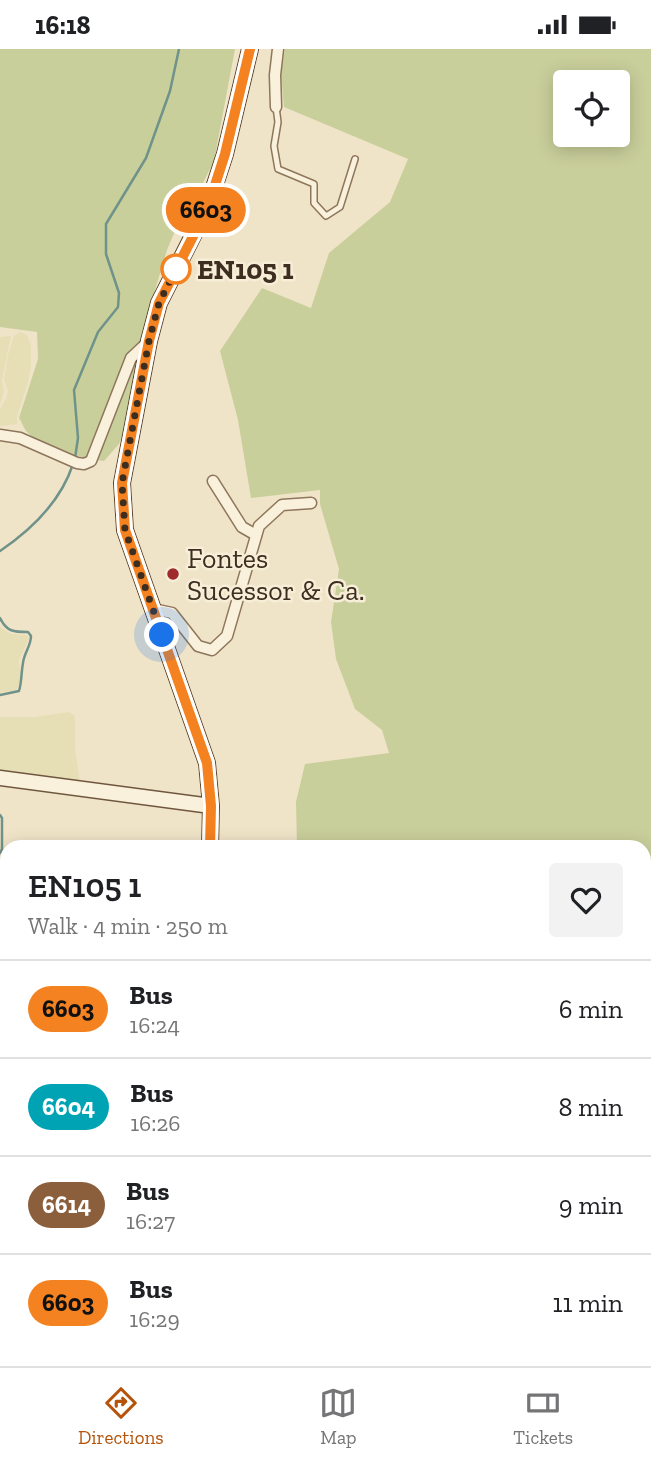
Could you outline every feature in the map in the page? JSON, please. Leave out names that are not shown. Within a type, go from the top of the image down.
[{"type":"main road","points":[[210,840],[211,806],[207,763],[125,530],[122,483],[149,341],[159,303],[208,207],[225,154],[250,49]]},
{"type":"street","points":[[276,107],[275,75],[278,49]]},
{"type":"street","points":[[0,435],[20,437],[84,464],[92,461],[131,358],[149,341]]},
{"type":"street","points":[[213,481],[242,527],[256,535]]},
{"type":"street","points":[[153,609],[172,614],[198,646],[212,650],[227,636],[259,526],[282,505],[311,503]]},
{"type":"street","points":[[0,778],[211,806]]},
{"type":"lane","points":[[276,107],[278,121],[274,146],[278,169],[314,184],[314,203],[326,216],[340,207],[355,159]]},
{"type":"shaded area","points":[[20,332],[27,335],[31,346],[28,383],[17,424],[0,426],[0,409],[8,391],[4,380],[8,355],[14,336]]},
{"type":"shaded area","points":[[11,336],[2,380],[4,392],[0,404],[0,337]]},
{"type":"shaded area","points":[[0,627],[11,634],[27,635],[29,638],[19,660],[21,678],[17,690],[0,693]]},
{"type":"shaded area","points":[[69,712],[75,716],[75,749],[80,783],[0,771],[0,717],[35,717]]},
{"type":"green space","points":[[0,49],[235,49],[214,161],[187,215],[177,226],[167,250],[147,317],[129,417],[119,444],[104,461],[75,455],[42,443],[27,432],[19,418],[38,359],[37,332],[0,327]]},
{"type":"green space","points":[[285,49],[651,49],[651,840],[297,840],[296,802],[305,764],[389,753],[382,730],[355,709],[336,659],[331,622],[339,569],[320,504],[320,490],[251,498],[238,420],[220,351],[262,288],[311,308],[329,253],[390,202],[408,159],[284,107],[281,74]]},
{"type":"waterway","points":[[75,458],[78,438],[74,390],[98,332],[118,307],[119,293],[106,254],[106,224],[146,158],[170,91],[179,49]]},
{"type":"waterway","points":[[0,551],[23,534],[44,513],[61,490],[73,464]]},
{"type":"waterway","points":[[0,618],[8,629],[28,632],[31,636],[19,691],[0,695]]},
{"type":"waterway","points":[[0,815],[2,840]]},
{"type":"bus line","name":"6603","points":[[210,840],[211,806],[207,763],[125,530],[122,483],[149,341],[159,303],[208,207],[225,154],[250,49]]},
{"type":"place","name":"EN105 1","points":[[176,269]]},
{"type":"place","name":"Fontes Sucessor & Ca.","points":[[173,574]]},
{"type":"route","points":[[162,635],[125,530],[122,483],[149,341],[159,303],[176,269]]}]
